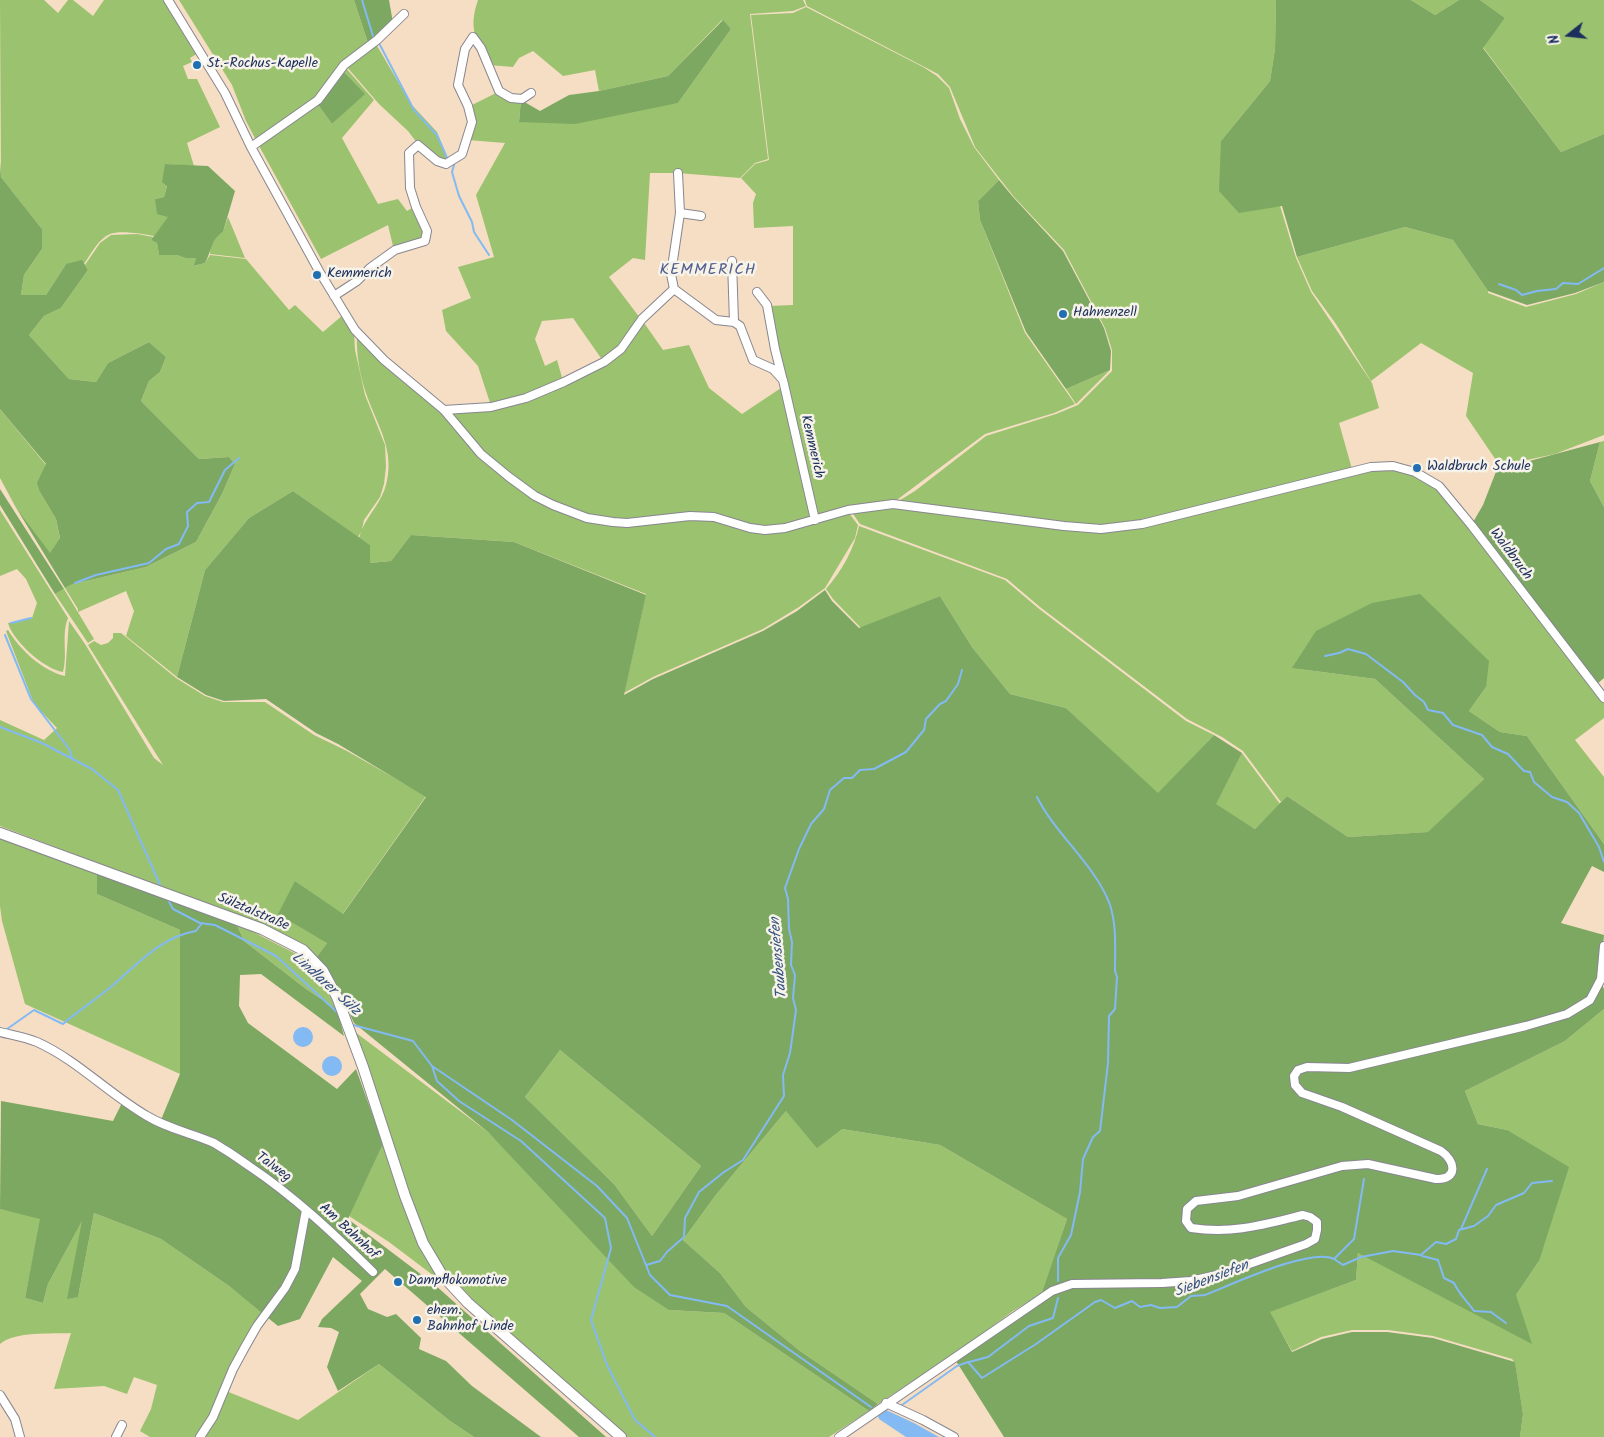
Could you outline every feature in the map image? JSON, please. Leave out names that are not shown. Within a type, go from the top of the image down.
[{"type":"main road","name":"Sülztalstraße","points":[[0,833],[262,929],[303,950],[323,971],[343,1011],[423,1243],[442,1275],[481,1315],[621,1437]]},
{"type":"street","points":[[168,0],[225,94],[251,147],[355,330],[365,342],[444,410],[490,407],[526,398],[596,366],[621,349],[642,319],[674,289]]},
{"type":"street","points":[[251,147],[318,100],[344,65],[377,40],[404,14]]},
{"type":"street","points":[[334,296],[357,281],[370,268],[395,250],[424,241],[427,231],[410,188],[409,153],[418,145],[437,161],[446,164],[462,154],[472,122],[468,106],[458,85],[465,49],[473,37],[481,48],[499,91],[511,98],[522,99],[531,93]]},
{"type":"street","points":[[678,173],[680,213],[671,274],[674,289],[716,320],[734,322],[740,326],[753,360],[773,369],[783,380]]},
{"type":"street","points":[[680,213],[701,216]]},
{"type":"street","points":[[732,261],[734,322]]},
{"type":"street","name":"Kemmerich","points":[[757,292],[767,305],[775,349],[815,520]]},
{"type":"street","name":"Waldbruch","points":[[444,410],[481,454],[509,478],[535,496],[552,505],[587,518],[627,522],[690,516],[714,517],[750,528],[765,530],[785,528],[848,510],[893,504],[1101,529],[1142,524],[1371,467],[1393,466],[1415,472],[1439,486],[1478,533],[1604,698]]},
{"type":"street","points":[[839,1437],[886,1403],[955,1358],[1014,1315],[1052,1291],[1072,1284],[1191,1281],[1220,1274],[1306,1244],[1315,1238],[1317,1222],[1303,1215],[1245,1229],[1212,1231],[1191,1228],[1186,1221],[1188,1209],[1196,1201],[1238,1196],[1351,1165],[1368,1164],[1441,1180],[1449,1177],[1453,1170],[1449,1156],[1342,1107],[1302,1093],[1295,1085],[1294,1076],[1298,1070],[1307,1067],[1349,1068],[1526,1026],[1567,1014],[1590,1000],[1601,980],[1604,946]]},
{"type":"street","name":"Talweg","points":[[0,1032],[38,1042],[147,1116],[165,1126],[214,1143],[274,1182],[306,1210]]},
{"type":"street","points":[[200,1437],[213,1417],[232,1369],[257,1326],[285,1288],[295,1269],[306,1210]]},
{"type":"street","name":"Am Bahnhof","points":[[306,1210],[373,1272]]},
{"type":"street","points":[[1,1398],[15,1419],[20,1437]]},
{"type":"street","points":[[886,1403],[954,1437]]},
{"type":"street","points":[[116,1437],[122,1425]]},
{"type":"green space","points":[[0,0],[44,0],[58,13],[68,0],[73,0],[93,16],[104,0],[165,0],[198,53],[190,58],[192,62],[183,66],[188,79],[197,79],[220,127],[187,143],[194,166],[165,164],[167,185],[164,197],[155,199],[169,217],[154,236],[120,232],[106,236],[95,247],[84,264],[66,264],[46,295],[21,295],[24,275],[42,249],[42,229],[1,177]]},
{"type":"green space","points":[[179,0],[354,0],[368,43],[317,99],[257,142],[246,121],[232,85]]},
{"type":"green space","points":[[354,0],[389,0],[393,23],[368,43]]},
{"type":"green space","points":[[478,0],[803,0],[806,6],[793,11],[750,14],[768,159],[755,163],[740,178],[678,173],[650,173],[645,260],[633,258],[609,277],[640,318],[620,348],[603,361],[573,318],[542,321],[535,339],[545,366],[557,360],[563,381],[544,390],[491,406],[478,366],[446,331],[442,310],[471,298],[458,267],[494,257],[476,195],[505,143],[468,140],[473,122],[472,105],[498,92],[521,100],[519,122],[678,103],[731,29],[722,20],[668,76],[599,91],[595,70],[563,76],[533,51],[519,58],[513,67],[489,65],[475,34],[474,19]]},
{"type":"green space","points":[[805,0],[1276,0],[1275,49],[1270,81],[1221,141],[1268,207],[1280,206],[1296,258],[1311,292],[1372,383],[1379,408],[1339,423],[1352,469],[1142,522],[1102,527],[897,502],[915,491],[986,436],[1056,414],[1078,405],[1112,371],[1112,350],[1105,328],[1064,250],[1014,197],[975,147],[950,87],[938,74],[807,6]]},
{"type":"green space","points":[[1276,0],[1411,0],[1435,15],[1459,0],[1480,0],[1505,18],[1483,48],[1561,152],[1604,134],[1604,282],[1575,293],[1527,305],[1488,291],[1453,240],[1405,227],[1297,257],[1282,206],[1239,213],[1219,191],[1221,141],[1270,81],[1275,49]]},
{"type":"green space","points":[[1411,0],[1459,0],[1435,15]]},
{"type":"green space","points":[[1480,0],[1604,0],[1604,134],[1561,152],[1483,47],[1505,18]]},
{"type":"green space","points":[[806,7],[923,67],[937,76],[949,88],[960,119],[974,147],[999,180],[978,201],[980,220],[1025,333],[1075,404],[1054,413],[985,434],[894,502],[817,518],[769,306],[793,305],[793,226],[754,228],[753,203],[756,194],[741,178],[755,164],[769,160],[751,15],[793,13]]},
{"type":"green space","points":[[723,20],[731,29],[678,103],[575,124],[519,122],[521,100],[540,111],[569,95],[599,91],[668,76]]},
{"type":"green space","points":[[376,44],[411,104],[437,132],[449,162],[446,163],[418,144],[408,131],[379,104],[346,66]]},
{"type":"green space","points":[[345,67],[374,100],[342,138],[378,204],[398,199],[407,211],[412,208],[423,228],[421,239],[393,246],[388,225],[321,259],[258,144],[316,102],[332,124],[364,94],[342,70]]},
{"type":"green space","points":[[342,70],[365,94],[332,124],[316,102]]},
{"type":"green space","points":[[0,161],[1,177],[42,229],[42,249],[24,275],[21,295],[46,295],[66,264],[82,260],[88,270],[61,308],[44,316],[29,335],[69,379],[96,382],[108,363],[149,342],[166,357],[160,372],[149,381],[141,401],[199,459],[229,457],[235,464],[222,494],[196,542],[146,567],[73,584],[65,588],[15,506],[50,553],[60,538],[56,519],[40,492],[37,483],[46,464],[0,409]]},
{"type":"green space","points":[[165,164],[208,166],[235,191],[223,232],[213,242],[205,263],[194,266],[196,258],[159,255],[157,243],[151,240],[168,217],[157,214],[155,199],[164,197],[167,186],[162,182]]},
{"type":"green space","points":[[999,180],[1063,251],[1104,328],[1111,351],[1110,370],[1066,389],[1026,332],[980,220],[978,201]]},
{"type":"green space","points":[[228,217],[245,258],[210,254],[212,244],[215,238],[223,232]]},
{"type":"green space","points":[[1405,227],[1453,240],[1488,293],[1526,307],[1576,294],[1604,282],[1604,435],[1555,454],[1522,461],[1498,463],[1466,416],[1473,373],[1421,343],[1371,381],[1336,324],[1312,291],[1297,257]]},
{"type":"green space","points":[[137,234],[153,237],[151,240],[157,243],[159,255],[177,255],[185,258],[196,257],[195,266],[205,263],[210,255],[246,259],[289,310],[295,305],[323,332],[343,315],[354,330],[355,350],[365,395],[385,445],[386,467],[384,484],[380,497],[364,520],[362,529],[384,491],[388,461],[384,439],[362,381],[357,334],[422,393],[462,435],[459,425],[449,412],[491,409],[528,399],[564,383],[604,363],[622,350],[642,320],[663,350],[689,345],[709,388],[742,414],[784,386],[814,518],[778,527],[757,527],[702,515],[626,521],[604,519],[567,509],[536,495],[514,479],[511,481],[534,497],[586,520],[627,525],[690,518],[714,519],[750,530],[765,532],[785,530],[848,512],[858,525],[855,538],[825,588],[799,607],[763,629],[653,677],[624,693],[646,594],[514,542],[411,535],[391,561],[370,563],[370,545],[359,538],[361,532],[358,537],[293,491],[249,518],[205,570],[177,677],[126,636],[134,611],[126,591],[78,612],[65,588],[73,584],[146,567],[196,542],[222,494],[235,464],[229,457],[199,459],[141,401],[149,381],[160,372],[166,357],[149,342],[108,363],[96,382],[69,379],[29,335],[44,316],[61,308],[88,270],[85,265],[100,243],[111,235]]},
{"type":"green space","points":[[1110,370],[1076,404],[1066,389]]},
{"type":"green space","points":[[0,409],[46,465],[40,492],[56,519],[60,539],[50,554],[15,506],[0,478]]},
{"type":"green space","points":[[1604,441],[1604,507],[1590,481],[1600,442]]},
{"type":"green space","points":[[1600,442],[1590,481],[1604,507],[1604,678],[1597,684],[1472,524],[1483,505],[1499,464],[1522,463]]},
{"type":"green space","points":[[1391,468],[1414,475],[1438,488],[1604,701],[1604,718],[1575,740],[1604,777],[1604,844],[1527,736],[1500,732],[1469,711],[1486,687],[1292,668],[1375,679],[1484,779],[1429,832],[1348,837],[1287,796],[1281,802],[1243,751],[1222,737],[1187,719],[1040,607],[1007,579],[860,524],[851,511],[893,507],[1102,530],[1370,469]]},
{"type":"green space","points":[[0,489],[64,589],[55,594],[0,505]]},
{"type":"green space","points":[[293,491],[370,545],[370,563],[391,561],[411,535],[514,542],[646,595],[624,695],[653,679],[763,631],[797,611],[825,590],[832,601],[859,628],[940,596],[972,647],[1010,694],[1066,708],[1158,793],[1214,735],[1242,753],[1216,804],[1255,829],[1287,796],[1348,837],[1428,832],[1484,779],[1375,679],[1292,668],[1316,631],[1372,603],[1420,594],[1489,661],[1486,687],[1469,711],[1500,732],[1527,736],[1604,844],[1604,872],[1592,866],[1561,923],[1604,935],[1600,980],[1604,989],[1604,1009],[1565,1041],[1465,1091],[1478,1124],[1507,1130],[1569,1167],[1539,1261],[1516,1295],[1532,1344],[1358,1253],[1356,1280],[1270,1312],[1292,1352],[1322,1339],[1352,1332],[1387,1332],[1433,1338],[1515,1362],[1523,1414],[1520,1437],[1004,1437],[956,1361],[1041,1303],[1043,1290],[1067,1219],[940,1145],[842,1129],[817,1148],[786,1111],[715,1196],[683,1240],[720,1273],[746,1307],[800,1351],[878,1404],[869,1411],[724,1313],[669,1310],[634,1287],[488,1132],[354,1023],[341,995],[316,958],[327,943],[278,914],[295,881],[343,914],[426,797],[338,744],[316,733],[266,699],[224,701],[206,695],[177,677],[205,570],[249,518]],"holes":[[[560,1050],[701,1166],[652,1236],[614,1184],[525,1097]]]},
{"type":"green space","points":[[0,510],[68,618],[65,631],[63,672],[47,666],[30,653],[16,638],[8,623],[32,618],[37,603],[26,579],[17,569],[0,576]]},
{"type":"green space","points":[[859,526],[1005,580],[1038,608],[1186,721],[1214,735],[1158,794],[1066,708],[1010,694],[972,647],[940,596],[861,628],[826,589],[847,559]]},
{"type":"green space","points":[[64,589],[94,639],[88,643],[55,594]]},
{"type":"green space","points":[[69,621],[154,758],[163,765],[88,645],[94,641],[101,645],[108,643],[113,638],[113,633],[121,633],[176,678],[205,696],[223,702],[265,702],[314,735],[347,751],[426,796],[342,915],[295,881],[327,943],[316,958],[224,911],[0,826],[0,720],[44,740],[57,728],[34,704],[6,631],[8,630],[19,645],[40,665],[65,676]]},
{"type":"green space","points":[[1242,753],[1280,804],[1255,829],[1215,804]]},
{"type":"green space","points":[[0,838],[97,873],[97,894],[180,930],[180,1074],[25,1004],[2,921],[0,906]]},
{"type":"green space","points":[[97,873],[236,923],[244,941],[306,989],[337,1009],[344,1036],[261,974],[240,975],[239,1006],[248,1023],[337,1089],[356,1069],[383,1144],[348,1219],[435,1285],[606,1437],[579,1437],[385,1269],[360,1294],[368,1309],[387,1317],[396,1314],[421,1338],[419,1349],[446,1361],[472,1386],[541,1437],[474,1437],[450,1421],[379,1364],[338,1391],[327,1367],[339,1332],[331,1328],[318,1327],[322,1319],[362,1281],[333,1257],[300,1319],[278,1326],[229,1286],[161,1239],[94,1213],[78,1297],[67,1299],[82,1221],[48,1284],[43,1303],[25,1298],[40,1219],[0,1209],[1,1101],[113,1121],[122,1103],[158,1127],[180,1074],[180,930],[97,894]]},
{"type":"green space","points":[[236,923],[298,955],[317,974],[337,1009],[306,989],[244,941]]},
{"type":"green space","points":[[1604,1009],[1604,1437],[1520,1437],[1523,1414],[1515,1363],[1512,1359],[1433,1336],[1388,1330],[1352,1330],[1321,1337],[1292,1351],[1269,1312],[1356,1280],[1358,1253],[1516,1295],[1539,1261],[1507,1130],[1478,1124],[1465,1091],[1565,1041]]},
{"type":"green space","points":[[355,1032],[488,1132],[669,1310],[724,1313],[869,1411],[829,1437],[625,1437],[469,1301],[443,1273],[426,1242]]},
{"type":"green space","points":[[560,1050],[701,1166],[652,1236],[614,1184],[525,1097]]},
{"type":"green space","points":[[786,1111],[842,1129],[940,1145],[1067,1219],[1043,1293],[1013,1311],[953,1355],[878,1404],[800,1351],[746,1307],[720,1273],[683,1240],[715,1196]]},
{"type":"green space","points":[[383,1144],[418,1243],[442,1282],[389,1242],[349,1216]]},
{"type":"green space","points":[[0,1209],[41,1218],[25,1298],[43,1303],[48,1284],[83,1219],[78,1297],[94,1213],[161,1239],[229,1286],[263,1313],[210,1417],[197,1437],[150,1437],[140,1431],[151,1409],[157,1385],[134,1377],[127,1394],[104,1386],[54,1389],[71,1333],[24,1335],[0,1344]]},
{"type":"green space","points":[[379,1364],[450,1421],[474,1437],[202,1437],[226,1391],[298,1420]]},
{"type":"water","points":[[299,1027],[307,1027],[313,1033],[313,1041],[307,1047],[299,1047],[293,1041],[293,1033]]},
{"type":"water","points":[[328,1056],[336,1056],[342,1062],[342,1070],[336,1076],[328,1076],[322,1070],[322,1062]]},
{"type":"water","points":[[886,1410],[939,1437],[906,1437],[879,1419],[878,1416]]},
{"type":"waterway","points":[[362,0],[373,36]]},
{"type":"waterway","points":[[380,45],[414,110],[437,135],[448,160]]},
{"type":"waterway","points":[[454,165],[452,172],[459,196],[472,222],[474,232],[489,255]]},
{"type":"waterway","points":[[1499,284],[1516,290],[1522,295],[1556,289],[1563,283],[1578,284],[1604,268]]},
{"type":"waterway","points":[[75,583],[96,575],[149,563],[166,549],[179,544],[188,526],[187,512],[197,503],[209,502],[225,470],[239,458]]},
{"type":"waterway","points":[[11,623],[31,618]]},
{"type":"waterway","points":[[5,635],[31,699],[70,750],[72,759]]},
{"type":"waterway","points":[[1325,656],[1348,649],[1366,654],[1403,682],[1424,702],[1428,710],[1443,713],[1453,725],[1482,735],[1492,747],[1508,754],[1524,771],[1530,772],[1534,782],[1552,797],[1567,802],[1579,813],[1599,847],[1604,862]]},
{"type":"waterway","name":"Taubensiefen","points":[[646,1265],[660,1261],[684,1237],[685,1218],[699,1192],[743,1160],[784,1096],[783,1075],[790,1053],[796,1010],[793,998],[795,975],[791,965],[792,942],[789,929],[788,899],[785,888],[799,849],[811,824],[824,809],[830,790],[844,778],[852,778],[860,770],[874,769],[906,752],[924,730],[926,719],[940,704],[946,701],[958,684],[962,670]]},
{"type":"waterway","name":"Lindlarer Sülz","points":[[0,727],[42,743],[92,769],[118,790],[161,887]]},
{"type":"waterway","points":[[1037,797],[1054,824],[1094,874],[1109,902],[1114,927],[1115,971],[1117,977],[1115,1009],[1109,1016],[1108,1063],[1100,1131],[1093,1137],[1083,1159],[1080,1192],[1071,1235],[1058,1258],[1058,1281]]},
{"type":"waterway","name":"Lindlarer Sülz","points":[[167,898],[173,909],[200,923],[215,925],[276,956],[339,1014]]},
{"type":"waterway","points":[[7,1029],[34,1010],[63,1024],[107,990],[148,954],[170,940],[196,931],[202,923]]},
{"type":"waterway","name":"Lindlarer Sülz","points":[[353,1025],[413,1041],[432,1066],[437,1081],[459,1101],[521,1141],[605,1218],[611,1248],[591,1320],[607,1365],[635,1420],[655,1437]]},
{"type":"waterway","points":[[432,1066],[512,1120],[597,1186],[627,1218],[650,1275],[670,1295],[727,1306],[871,1407]]},
{"type":"waterway","points":[[1461,1229],[1487,1169]]},
{"type":"waterway","name":"Siebensiefen","points":[[902,1405],[957,1366],[968,1362],[982,1378],[1036,1344],[1095,1302],[1101,1300],[1115,1308],[1132,1301],[1140,1307],[1151,1305],[1160,1308],[1177,1307],[1191,1296],[1205,1295],[1290,1262],[1308,1258],[1323,1257],[1334,1259],[1354,1239],[1364,1179]]},
{"type":"waterway","points":[[1334,1259],[1343,1265],[1361,1257],[1393,1251],[1421,1255],[1436,1242],[1446,1244],[1456,1239],[1459,1230],[1474,1226],[1488,1216],[1496,1205],[1524,1193],[1532,1183],[1552,1181]]},
{"type":"waterway","points":[[1422,1256],[1438,1260],[1444,1278],[1454,1283],[1474,1311],[1491,1312],[1506,1323]]},
{"type":"waterway","points":[[969,1362],[988,1357],[1029,1326],[1053,1318],[1058,1298]]},
{"type":"place","name":"St.-Rochus-Kapelle","points":[[197,65]]},
{"type":"place","name":"Kemmerich","points":[[317,275]]},
{"type":"place","name":"Hahnenzell","points":[[1063,314]]},
{"type":"place","name":"Waldbruch Schule","points":[[1417,468]]},
{"type":"place","name":"Dampflokomotive","points":[[398,1282]]},
{"type":"place","name":"ehem. Bahnhof Linde","points":[[417,1320]]},
{"type":"district","name":"KEMMERICH","points":[[708,271]]}]
